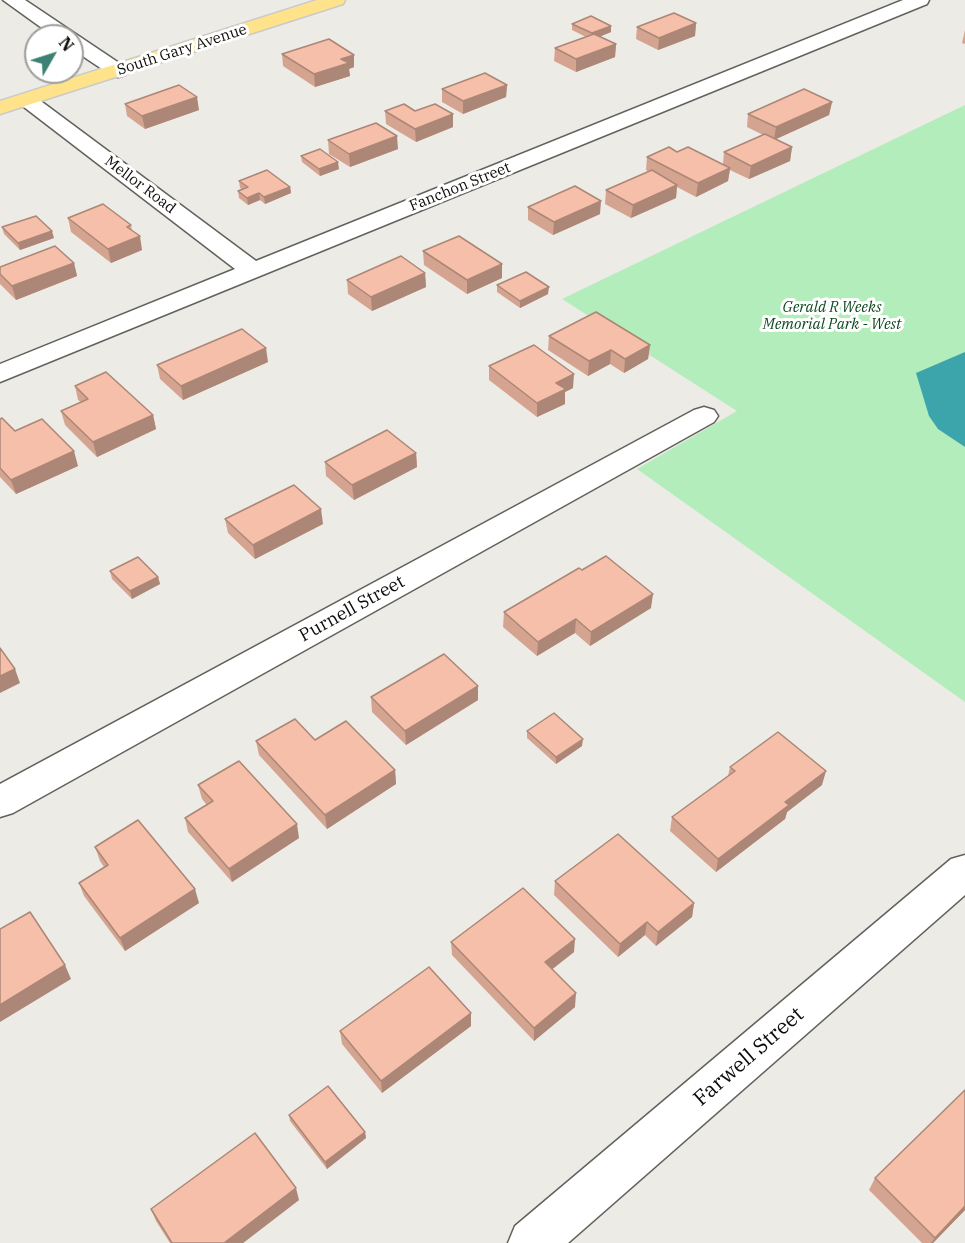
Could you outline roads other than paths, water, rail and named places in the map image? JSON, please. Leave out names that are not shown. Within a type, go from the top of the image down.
[{"type":"main road","name":"South Gary Avenue","points":[[0,108],[336,0]]},
{"type":"street","points":[[12,0],[48,24]]},
{"type":"street","name":"Fanchon Street","points":[[0,374],[920,0]]},
{"type":"street","points":[[84,48],[118,71]]},
{"type":"street","name":"Mellor Road","points":[[27,100],[253,271]]},
{"type":"street","name":"Purnell Street","points":[[0,802],[704,416]]},
{"type":"street","name":"Farwell Street","points":[[532,1243],[965,871]]},
{"type":"water","points":[[965,352],[965,447],[938,429],[929,416],[916,373]]},
{"type":"park label","name":"Gerald R Weeks Memorial Park - West","points":[[832,316]]}]
